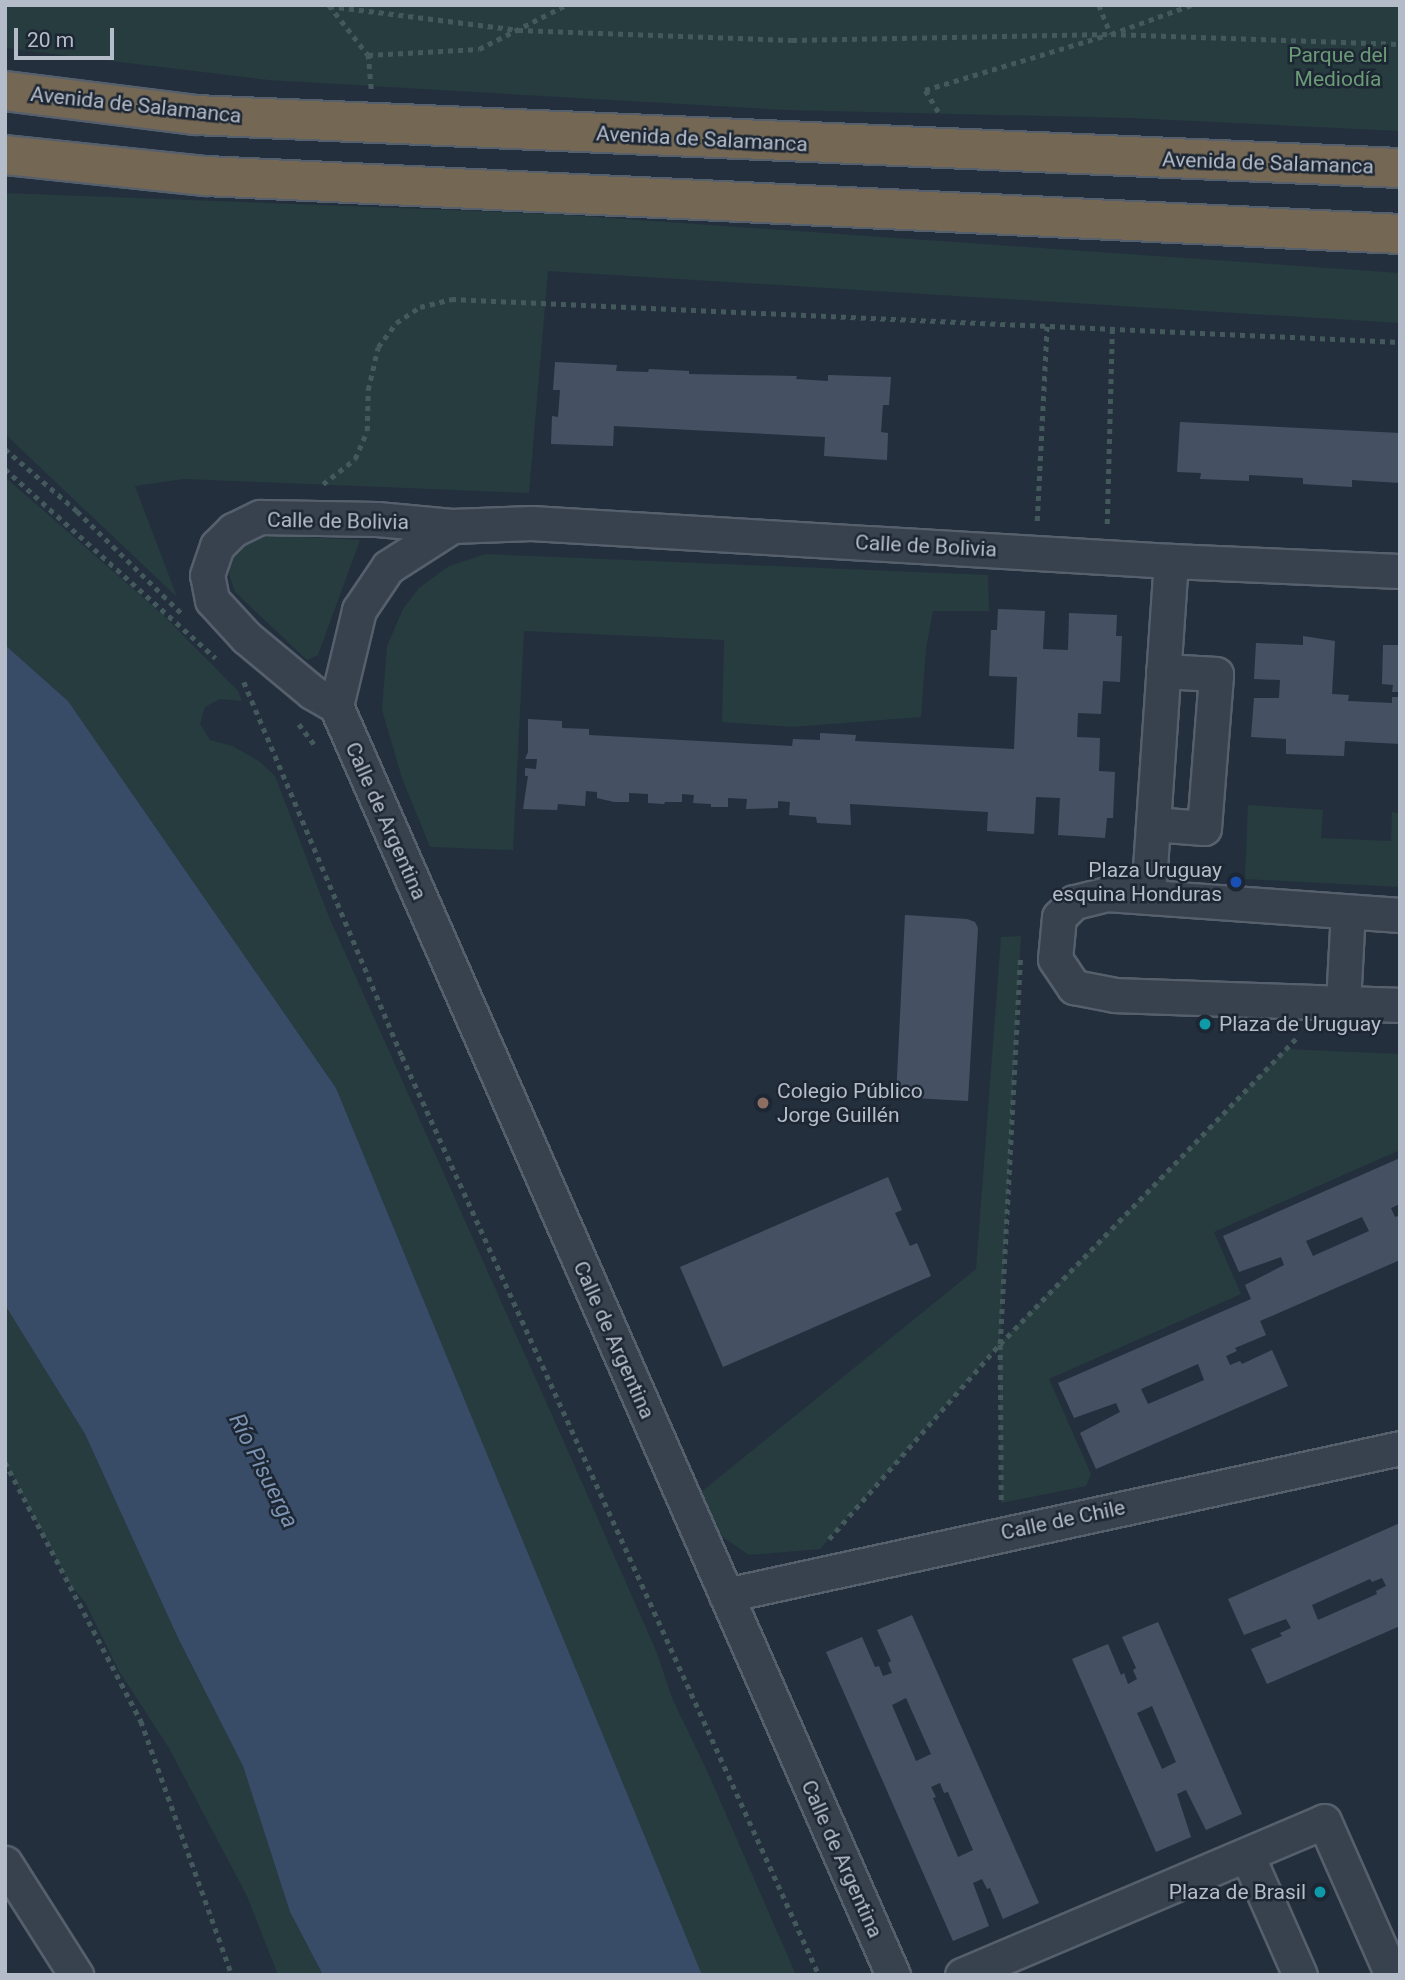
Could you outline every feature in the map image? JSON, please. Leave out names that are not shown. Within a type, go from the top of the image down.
[{"type":"highway","name":"Avenida de Salamanca","points":[[5,91],[195,115],[1400,168]]},
{"type":"highway","points":[[5,155],[206,176],[1400,234]]},
{"type":"street","name":"Calle de Bolivia","points":[[452,526],[388,567],[359,610],[336,706],[312,692],[246,637],[212,600],[207,575],[217,546],[233,530],[260,517],[377,519],[452,526],[531,523],[1171,561],[1400,571]]},
{"type":"street","points":[[1148,897],[1171,561]]},
{"type":"street","points":[[1153,824],[1204,828],[1216,674],[1163,671]]},
{"type":"street","name":"Calle de Argentina","points":[[336,706],[893,1975]]},
{"type":"street","points":[[1400,915],[1107,894],[1074,902],[1059,917],[1055,959],[1074,987],[1115,995],[1400,1005]]},
{"type":"street","points":[[1334,1003],[1348,912]]},
{"type":"street","name":"Calle de Chile","points":[[726,1595],[1400,1448]]},
{"type":"street","points":[[962,1975],[1324,1821],[1392,1975]]},
{"type":"street","points":[[1247,1855],[1300,1975]]},
{"type":"street","points":[[5,1863],[76,1975]]},
{"type":"path","points":[[330,5],[518,30],[792,40],[1111,34],[1400,44]]},
{"type":"path","points":[[330,5],[368,55],[371,89]]},
{"type":"path","points":[[368,55],[479,49],[566,5]]},
{"type":"path","points":[[1099,5],[1111,34]]},
{"type":"path","points":[[940,116],[925,90],[1111,34],[1191,5]]},
{"type":"path","points":[[307,518],[309,494],[355,459],[367,431],[368,390],[378,347],[396,323],[420,307],[451,299],[1400,342]]},
{"type":"path","points":[[1036,553],[1047,326]]},
{"type":"path","points":[[1106,557],[1112,329]]},
{"type":"path","points":[[5,449],[78,511],[184,616]]},
{"type":"path","points":[[5,469],[226,667]]},
{"type":"path","points":[[236,676],[247,685],[402,1056],[819,1975]]},
{"type":"path","points":[[291,714],[316,747]]},
{"type":"path","points":[[1000,1534],[1000,1344],[1021,936],[1057,936]]},
{"type":"path","points":[[818,1574],[820,1549],[1000,1344],[1286,1049],[1334,1003]]},
{"type":"path","points":[[5,1462],[141,1721],[232,1975]]},
{"type":"green space","name":"Parque del Mediodía","points":[[5,5],[1400,5],[1400,131],[1129,118],[785,110],[268,80],[5,48]]},
{"type":"green space","points":[[5,193],[553,214],[1400,273],[1400,323],[548,271],[529,493],[184,479],[135,486],[177,597],[5,434]]},
{"type":"green space","points":[[5,477],[163,615],[238,691],[242,701],[220,699],[205,707],[200,724],[210,740],[232,746],[259,761],[275,776],[329,917],[564,1442],[657,1653],[672,1698],[708,1773],[796,1975],[702,1975],[336,1088],[68,701],[5,645]]},
{"type":"green space","points":[[270,535],[360,540],[318,655],[307,660],[235,592],[229,574],[232,554],[247,541]]},
{"type":"green space","points":[[486,554],[988,575],[989,611],[933,611],[926,648],[921,717],[792,727],[722,722],[724,640],[524,631],[513,850],[430,847],[402,778],[382,710],[387,646],[403,609],[419,588],[449,566]]},
{"type":"green space","points":[[1248,805],[1323,810],[1321,838],[1391,841],[1392,812],[1400,813],[1400,887],[1245,879]]},
{"type":"green space","points":[[1021,936],[1000,1343],[1286,1049],[1400,1054],[1400,1150],[1214,1232],[1241,1294],[1049,1379],[1091,1474],[1086,1486],[1001,1503],[999,1345],[820,1549],[749,1555],[717,1533],[700,1493],[976,1269],[1001,937]]},
{"type":"green space","points":[[5,1305],[85,1434],[178,1638],[243,1766],[290,1912],[323,1975],[278,1975],[247,1896],[169,1748],[119,1671],[85,1602],[69,1583],[5,1462]]},
{"type":"water","name":"Río Pisuerga","points":[[5,645],[68,701],[336,1088],[702,1975],[323,1975],[290,1912],[243,1766],[178,1638],[85,1434],[5,1305]]},
{"type":"building","points":[[555,362],[617,365],[616,371],[648,372],[649,369],[689,371],[689,374],[797,376],[796,379],[828,381],[828,375],[891,377],[889,405],[883,405],[881,432],[888,433],[887,460],[824,456],[825,437],[614,426],[613,446],[551,444],[552,416],[558,417],[560,390],[553,390]]},
{"type":"building","points":[[1180,422],[1400,433],[1400,483],[1352,480],[1352,487],[1303,484],[1303,478],[1249,475],[1249,481],[1200,479],[1201,473],[1177,472]]},
{"type":"building","points":[[998,609],[1045,611],[1043,649],[1068,650],[1069,613],[1117,615],[1116,636],[1122,636],[1120,682],[1103,681],[1101,714],[1078,713],[1077,737],[1100,738],[1099,771],[1115,772],[1113,818],[1107,818],[1105,838],[1058,835],[1060,798],[1036,797],[1034,834],[987,831],[988,812],[850,804],[851,825],[817,823],[816,817],[789,815],[790,802],[778,801],[778,808],[746,809],[747,799],[728,798],[728,807],[711,807],[711,804],[693,803],[694,795],[682,794],[682,802],[664,804],[648,803],[648,794],[629,793],[629,802],[614,802],[597,798],[597,792],[586,791],[585,806],[558,804],[557,810],[523,809],[528,776],[525,776],[525,768],[536,769],[537,759],[525,759],[528,752],[528,719],[562,721],[562,728],[589,729],[589,735],[792,746],[793,739],[820,740],[820,733],[856,735],[855,741],[1014,749],[1017,677],[989,676],[991,630],[997,630]]},
{"type":"building","points":[[1303,636],[1335,641],[1332,694],[1349,695],[1348,701],[1392,703],[1392,697],[1400,697],[1400,744],[1345,741],[1344,756],[1286,754],[1286,739],[1251,737],[1254,698],[1279,698],[1280,680],[1254,679],[1256,643],[1303,645]]},
{"type":"building","points":[[1383,645],[1400,645],[1400,692],[1392,692],[1393,685],[1382,684]]},
{"type":"building","points":[[905,915],[967,919],[975,922],[978,928],[968,1101],[896,1097]]},
{"type":"building","points":[[1400,1158],[1400,1204],[1391,1208],[1395,1217],[1400,1215],[1400,1260],[1260,1321],[1266,1335],[1235,1348],[1237,1351],[1226,1356],[1230,1365],[1240,1361],[1242,1364],[1272,1350],[1288,1386],[1096,1469],[1080,1433],[1120,1412],[1116,1403],[1074,1418],[1058,1383],[1251,1299],[1245,1285],[1284,1265],[1281,1257],[1239,1272],[1223,1236]],"holes":[[[1362,1217],[1369,1231],[1313,1256],[1306,1241]],[[1198,1364],[1204,1380],[1148,1404],[1141,1389]]]},
{"type":"building","points":[[888,1177],[902,1210],[895,1213],[910,1246],[917,1243],[931,1276],[723,1367],[680,1267]]},
{"type":"building","points":[[1400,1523],[1400,1626],[1267,1684],[1251,1649],[1282,1636],[1280,1633],[1291,1628],[1286,1619],[1244,1635],[1228,1599]],"holes":[[[1382,1578],[1386,1586],[1376,1591],[1377,1594],[1318,1620],[1312,1605],[1370,1579],[1372,1582]]]},
{"type":"building","points":[[912,1615],[1039,1903],[1003,1919],[990,1888],[987,1889],[982,1879],[973,1883],[989,1926],[953,1941],[826,1652],[862,1637],[875,1667],[879,1666],[883,1676],[892,1673],[888,1663],[891,1661],[877,1630]],"holes":[[[906,1698],[931,1754],[916,1761],[892,1705]],[[940,1783],[944,1793],[948,1792],[973,1850],[958,1857],[933,1798],[936,1797],[931,1787]]]},
{"type":"building","points":[[1158,1622],[1242,1814],[1206,1830],[1186,1790],[1177,1794],[1191,1837],[1156,1852],[1072,1659],[1108,1644],[1121,1675],[1124,1673],[1128,1684],[1137,1679],[1133,1670],[1136,1668],[1122,1637]],"holes":[[[1152,1706],[1176,1762],[1162,1769],[1137,1713]]]},
{"type":"place","name":"Plaza Uruguay esquina Honduras","points":[[1236,882]]},
{"type":"place","name":"Plaza de Uruguay","points":[[1205,1024]]},
{"type":"place","name":"Colegio Público Jorge Guillén","points":[[763,1103]]},
{"type":"place","name":"Plaza de Brasil","points":[[1320,1892]]}]
